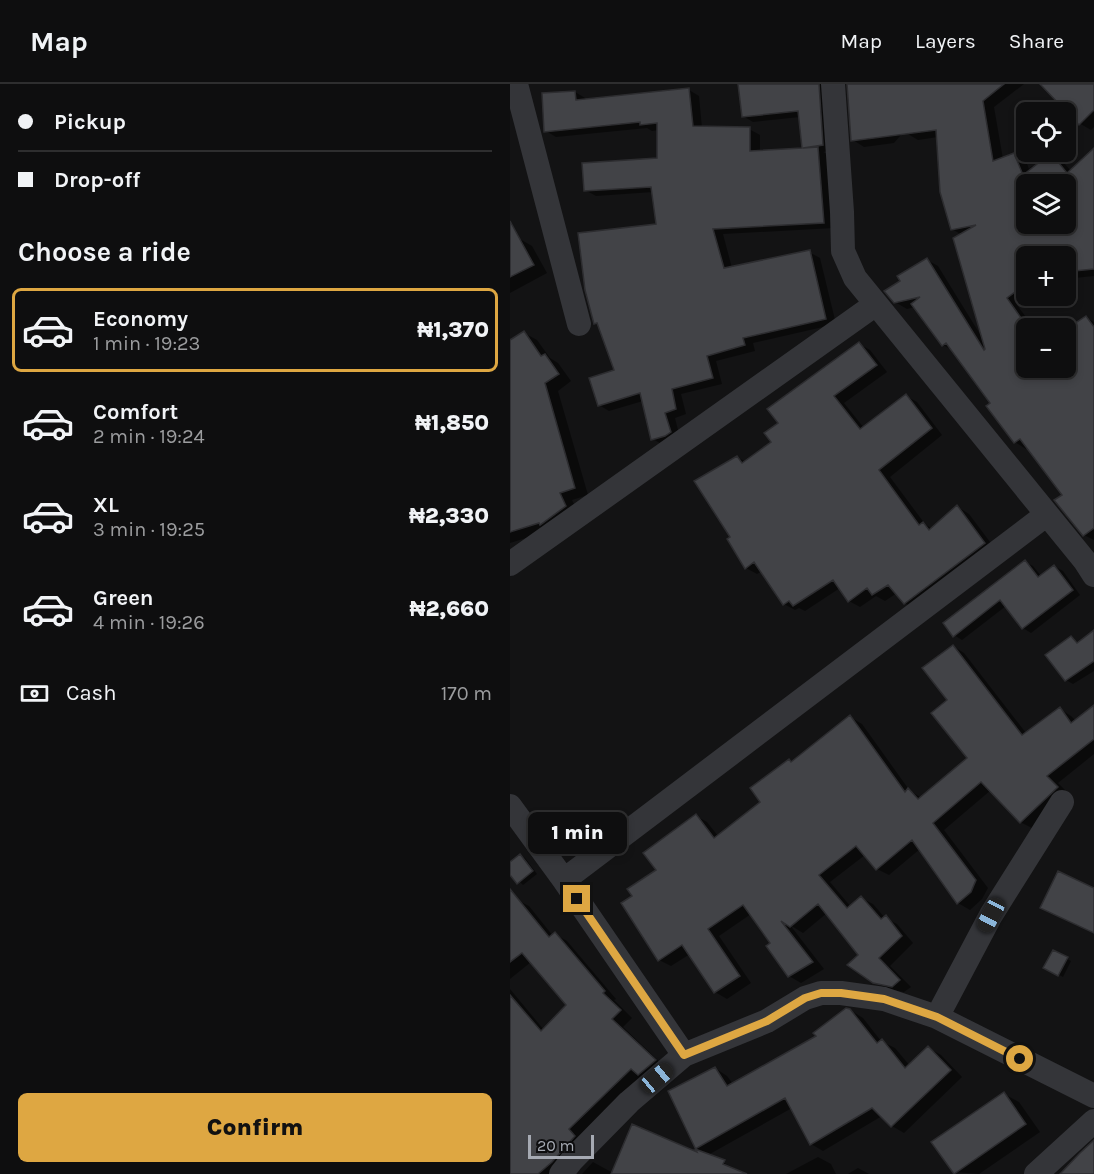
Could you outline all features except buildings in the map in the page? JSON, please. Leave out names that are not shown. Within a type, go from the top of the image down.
[{"type":"street","points":[[516,84],[579,324]]},
{"type":"street","points":[[833,84],[843,251],[855,278],[1047,515],[1091,564]]},
{"type":"street","points":[[510,564],[876,304]]},
{"type":"street","points":[[564,880],[1047,515]]},
{"type":"street","points":[[937,1017],[991,915],[1062,802]]},
{"type":"street","points":[[510,806],[564,880],[684,1055]]},
{"type":"street","points":[[561,1174],[629,1102],[684,1055],[767,1021],[805,998],[821,993],[841,993],[884,999],[937,1017],[1094,1096]]},
{"type":"street","points":[[1036,1174],[1094,1121]]},
{"type":"route","points":[[577,899],[684,1055],[767,1021],[805,998],[821,993],[841,993],[884,999],[937,1017],[1020,1059]]}]
